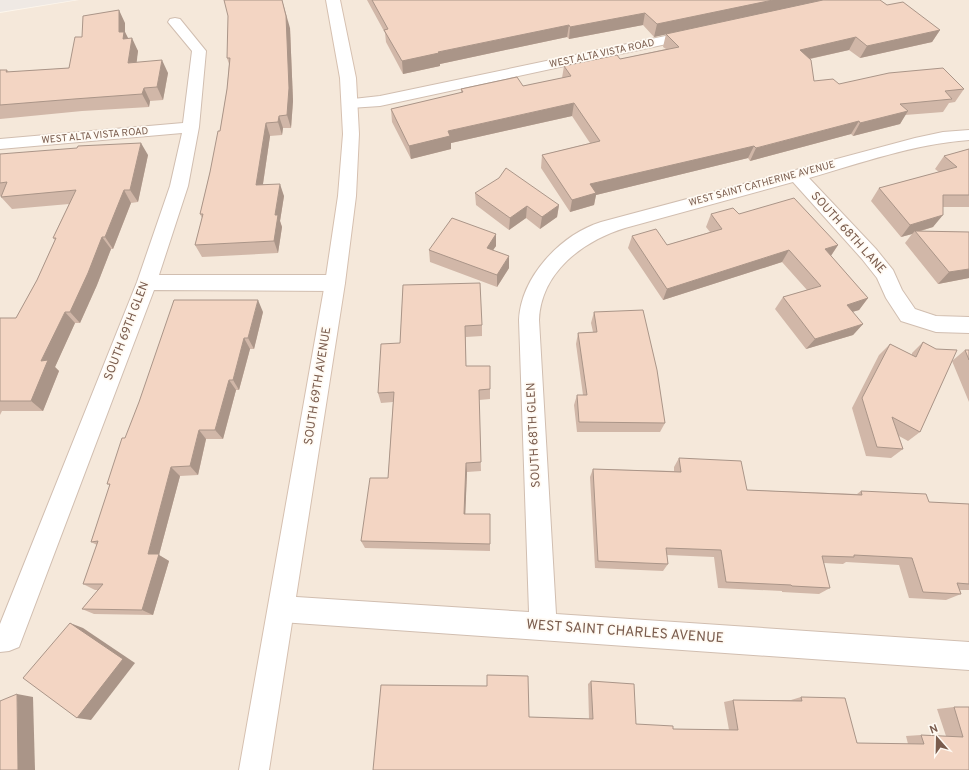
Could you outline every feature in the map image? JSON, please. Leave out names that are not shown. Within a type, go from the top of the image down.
[{"type":"street","name":"SOUTH 69TH AVENUE","points":[[254,770],[335,283],[350,162],[350,104],[348,78],[333,0]]},
{"type":"street","name":"SOUTH 69TH GLEN","points":[[5,637],[147,282],[179,186],[191,127],[198,51],[175,22]]},
{"type":"street","name":"WEST ALTA VISTA ROAD","points":[[350,104],[380,101],[708,31]]},
{"type":"street","name":"WEST ALTA VISTA ROAD","points":[[0,144],[191,127]]},
{"type":"street","name":"WEST SAINT CATHERINE AVENUE","points":[[563,253],[595,231],[915,143],[943,137],[969,135]]},
{"type":"street","name":"SOUTH 68TH LANE","points":[[796,175],[869,254],[886,275],[893,293],[908,315],[936,324],[969,325]]},
{"type":"street","name":"SOUTH 68TH GLEN","points":[[543,626],[529,336],[530,306],[543,278],[563,253]]},
{"type":"street","points":[[147,282],[335,283]]},
{"type":"street","name":"WEST SAINT CHARLES AVENUE","points":[[281,609],[969,656]]},
{"type":"shaded area","points":[[0,0],[75,0],[0,12]]},
{"type":"shaded area","points":[[79,0],[969,0],[969,770],[0,770],[0,13]]},
{"type":"building","points":[[224,0],[282,0],[286,16],[289,88],[287,115],[279,116],[278,122],[266,123],[256,185],[280,184],[275,215],[278,215],[274,241],[195,245],[203,214],[200,214],[218,131],[220,131],[227,89],[230,58],[227,58],[228,16]]},
{"type":"building","points":[[372,0],[773,0],[657,24],[645,13],[570,27],[569,25],[438,52],[439,53],[402,61],[384,30],[388,29]]},
{"type":"building","points":[[823,0],[880,0],[887,5],[903,2],[940,30],[867,46],[856,37],[800,50],[811,60],[814,81],[833,79],[839,84],[889,73],[943,68],[964,89],[945,91],[952,99],[900,104],[908,111],[860,123],[859,121],[756,148],[754,146],[590,184],[596,193],[572,200],[542,155],[600,141],[574,103],[448,131],[450,136],[409,146],[391,109],[463,92],[461,89],[517,77],[523,86],[571,76],[564,66],[617,55],[620,59],[679,47],[666,34]]},
{"type":"building","points":[[119,10],[119,32],[124,32],[123,39],[132,38],[128,63],[162,60],[157,87],[144,88],[142,94],[0,105],[0,70],[7,70],[6,72],[69,68],[75,37],[82,37],[83,16]]},
{"type":"building","points":[[141,143],[130,190],[124,190],[105,237],[102,237],[88,273],[70,312],[65,312],[41,361],[48,360],[31,401],[0,401],[0,318],[16,318],[37,280],[56,238],[53,238],[76,190],[1,197],[7,182],[0,183],[0,154],[77,148],[78,146]]},
{"type":"building","points":[[969,149],[969,195],[943,195],[943,215],[910,225],[879,188],[957,167],[944,156]]},
{"type":"building","points":[[506,168],[559,205],[542,217],[527,206],[510,218],[475,193],[499,178]]},
{"type":"building","points":[[794,198],[838,245],[825,249],[868,298],[847,305],[863,324],[815,339],[783,297],[821,286],[789,250],[667,289],[632,236],[656,229],[667,245],[722,229],[711,214],[733,208],[739,214]]},
{"type":"building","points":[[452,218],[496,234],[487,248],[509,256],[497,275],[429,250]]},
{"type":"building","points":[[915,231],[969,232],[969,269],[949,272]]},
{"type":"building","points":[[480,283],[482,325],[465,326],[466,366],[490,366],[490,389],[479,390],[481,462],[466,463],[464,514],[490,514],[490,544],[361,541],[370,478],[388,478],[394,392],[378,393],[381,344],[400,343],[403,285]]},
{"type":"building","points":[[174,300],[258,300],[248,338],[244,338],[233,380],[229,380],[215,430],[199,430],[190,466],[171,467],[148,554],[159,554],[142,610],[82,609],[103,584],[83,584],[98,541],[91,542],[110,484],[107,484],[122,438],[125,438],[139,402]]},
{"type":"building","points":[[643,310],[657,370],[665,423],[579,422],[577,395],[587,395],[578,333],[597,332],[594,312]]},
{"type":"building","points":[[923,342],[936,349],[957,350],[920,432],[892,417],[903,449],[877,447],[862,398],[890,344],[916,357]]},
{"type":"building","points":[[965,350],[969,350],[969,360]]},
{"type":"building","points":[[679,458],[741,461],[747,490],[862,495],[861,491],[926,494],[929,502],[969,504],[969,584],[957,583],[961,594],[923,592],[912,558],[854,555],[854,557],[822,556],[830,588],[726,582],[721,550],[666,548],[668,564],[598,561],[593,469],[681,472]]},
{"type":"building","points":[[70,623],[123,659],[77,718],[23,678]]},
{"type":"building","points":[[487,675],[528,676],[529,717],[593,719],[591,681],[634,684],[636,724],[673,726],[673,729],[738,730],[733,700],[802,701],[801,697],[845,698],[857,743],[924,744],[921,735],[963,737],[954,707],[969,707],[969,770],[373,770],[381,685],[487,686]]},
{"type":"building","points":[[17,694],[18,770],[0,770],[0,701]]}]
